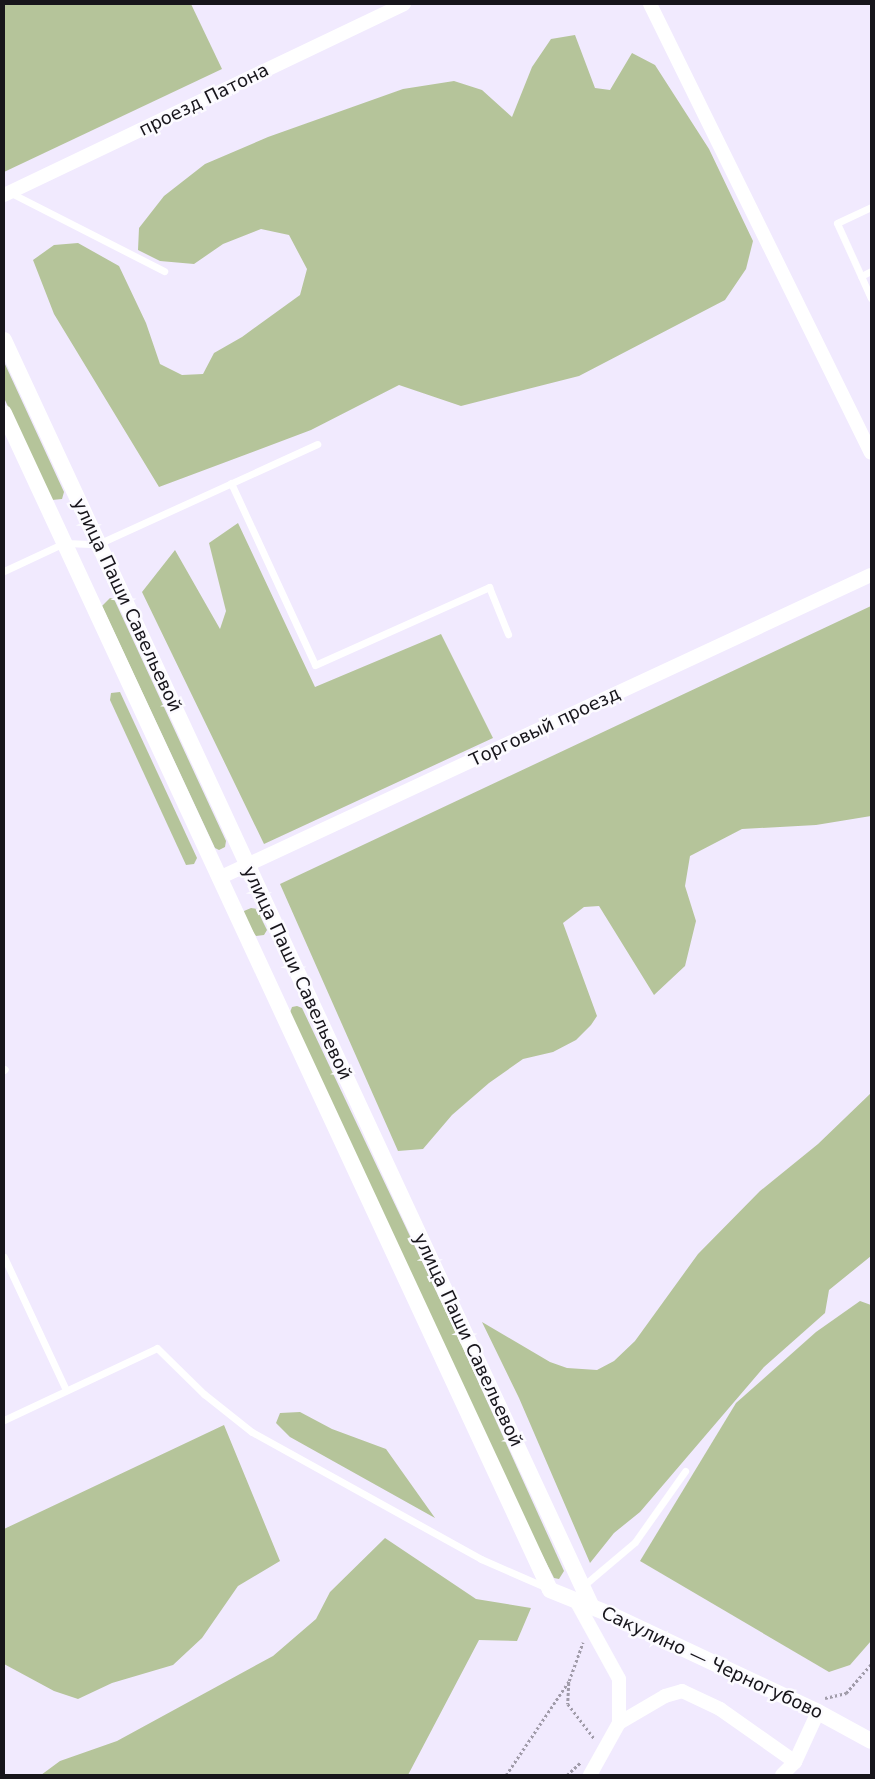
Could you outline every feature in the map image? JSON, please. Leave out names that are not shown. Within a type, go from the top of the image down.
[{"type":"street","name":"проезд Патона","points":[[7,194],[404,4]]},
{"type":"street","points":[[650,4],[871,452]]},
{"type":"street","name":"улица Паши Савельевой","points":[[4,341],[247,866],[579,1593],[591,1605]]},
{"type":"street","name":"улица Паши Савельевой","points":[[4,413],[550,1590]]},
{"type":"street","name":"Торговый проезд","points":[[219,878],[871,575]]},
{"type":"street","points":[[550,1590],[579,1593],[589,1624],[619,1680],[619,1723],[590,1775]]},
{"type":"street","name":"Сакулино — Черногубово","points":[[591,1605],[818,1712],[871,1741]]},
{"type":"street","points":[[619,1723],[665,1696],[682,1691],[720,1709],[795,1762]]},
{"type":"street","points":[[782,1775],[795,1762],[818,1712]]},
{"type":"lane","points":[[7,194],[164,271]]},
{"type":"lane","points":[[871,207],[837,223],[871,298]]},
{"type":"lane","points":[[861,276],[871,272]]},
{"type":"lane","points":[[4,571],[64,543],[98,544],[317,444]]},
{"type":"lane","points":[[231,483],[315,665],[489,587],[508,634]]},
{"type":"lane","points":[[4,1257],[66,1390]]},
{"type":"lane","points":[[4,1420],[157,1348],[204,1394],[252,1432],[481,1559],[550,1590]]},
{"type":"lane","points":[[579,1593],[635,1542],[685,1471]]},
{"type":"path","points":[[506,1775],[569,1681],[589,1624]]},
{"type":"path","points":[[799,1703],[846,1694],[871,1664]]},
{"type":"path","points":[[569,1681],[568,1704],[599,1747]]},
{"type":"green space","points":[[4,4],[191,4],[222,69],[4,172]]},
{"type":"green space","points":[[575,35],[595,88],[610,90],[632,53],[655,65],[709,149],[753,241],[746,269],[725,300],[579,376],[461,406],[399,385],[311,430],[159,487],[54,314],[33,260],[54,245],[78,243],[119,266],[146,323],[160,364],[182,375],[203,374],[214,353],[242,337],[300,295],[307,269],[289,235],[261,229],[223,244],[194,264],[160,261],[138,250],[139,228],[164,196],[205,164],[268,137],[403,89],[454,81],[482,90],[512,117],[532,67],[551,39]]},
{"type":"green space","points":[[4,362],[64,492],[62,499],[52,500],[4,398]]},
{"type":"green space","points":[[238,523],[315,687],[441,634],[493,738],[264,844],[142,592],[175,550],[220,629],[226,611],[209,543]]},
{"type":"green space","points":[[110,598],[114,599],[226,841],[225,847],[219,850],[215,848],[102,606]]},
{"type":"green space","points":[[871,606],[871,816],[816,825],[742,829],[690,856],[685,886],[696,921],[685,966],[654,995],[599,906],[584,907],[563,923],[597,1016],[591,1025],[576,1040],[553,1052],[523,1059],[489,1083],[452,1115],[423,1149],[398,1151],[280,884]]},
{"type":"green space","points":[[120,692],[197,858],[194,864],[186,865],[110,700],[111,693]]},
{"type":"green space","points":[[251,908],[257,909],[267,930],[264,935],[256,936],[243,917],[244,911]]},
{"type":"green space","points":[[292,1007],[302,1008],[461,1344],[564,1571],[559,1579],[554,1578],[529,1529],[289,1015]]},
{"type":"green space","points":[[871,1093],[871,1256],[829,1290],[825,1313],[764,1367],[640,1512],[614,1533],[590,1563],[519,1398],[482,1322],[550,1362],[567,1368],[597,1370],[614,1361],[635,1341],[698,1254],[760,1191],[818,1144]]},
{"type":"green space","points":[[860,1301],[871,1305],[871,1641],[850,1665],[829,1672],[640,1561],[736,1403],[816,1332]]},
{"type":"green space","points":[[300,1412],[332,1429],[386,1449],[435,1518],[290,1437],[276,1423],[280,1413]]},
{"type":"green space","points":[[224,1425],[280,1561],[238,1586],[202,1638],[173,1665],[112,1683],[78,1699],[54,1691],[4,1664],[4,1529]]},
{"type":"green space","points":[[385,1538],[476,1599],[531,1608],[517,1641],[479,1640],[408,1775],[41,1775],[60,1761],[117,1741],[273,1656],[316,1619],[330,1592]]}]
